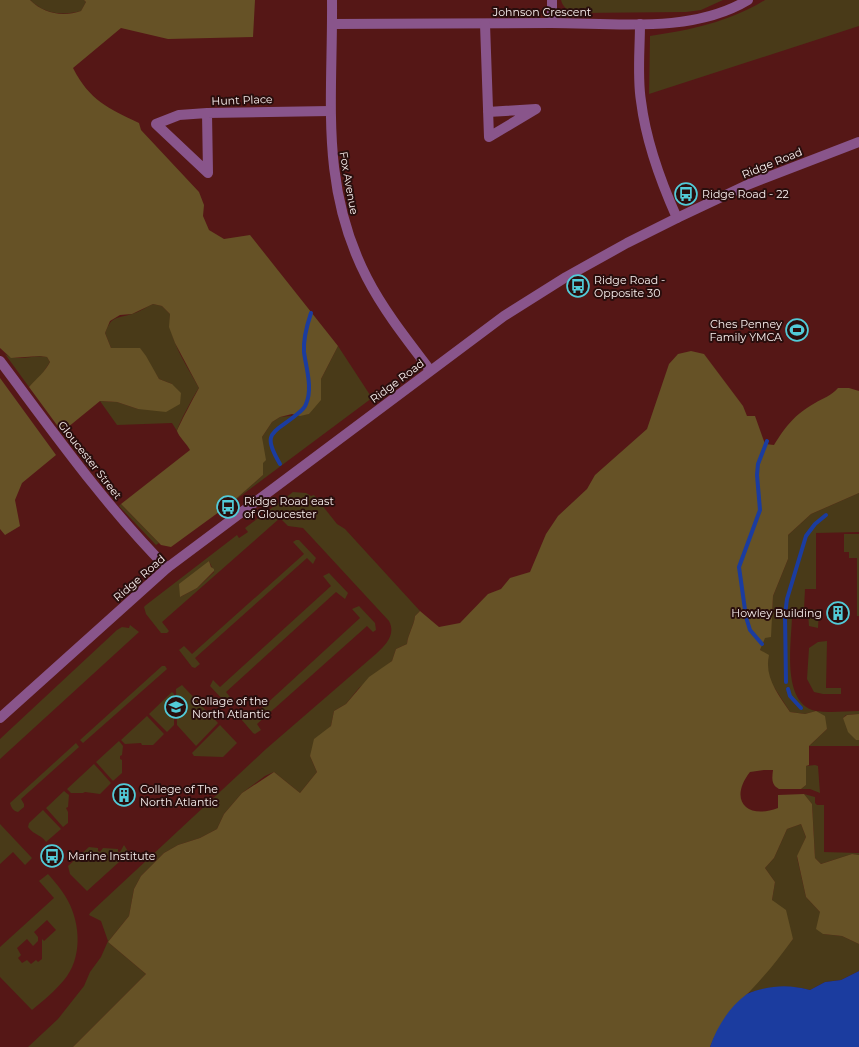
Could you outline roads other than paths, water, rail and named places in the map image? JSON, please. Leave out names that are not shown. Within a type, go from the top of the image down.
[{"type":"street","name":"Fox Avenue","points":[[332,0],[330,144],[337,194],[344,224],[366,278],[380,302],[430,370]]},
{"type":"street","points":[[552,0],[552,23]]},
{"type":"street","name":"Johnson Crescent","points":[[332,24],[640,24],[701,19],[720,13],[748,0]]},
{"type":"street","points":[[485,24],[488,112],[489,137],[536,109],[488,112]]},
{"type":"street","points":[[640,24],[640,99],[644,122],[662,186],[677,218]]},
{"type":"street","name":"Hunt Place","points":[[207,113],[208,173],[156,124],[179,116],[207,113],[330,111]]},
{"type":"street","name":"Ridge Road","points":[[0,718],[167,568],[504,316],[626,242],[747,185],[859,142]]},
{"type":"street","name":"Gloucester Street","points":[[0,361],[86,477],[137,537],[167,568]]},
{"type":"waterway","points":[[280,464],[271,446],[272,435],[276,430],[302,410],[308,398],[309,385],[304,342],[311,313]]},
{"type":"waterway","points":[[762,644],[750,630],[746,617],[739,567],[760,510],[757,475],[758,464],[767,441]]},
{"type":"waterway","points":[[786,682],[785,615],[787,599],[806,536],[815,524],[826,515]]},
{"type":"waterway","points":[[788,689],[790,696],[801,708]]},
{"type":"place","name":"Ridge Road - 22","points":[[686,194]]},
{"type":"place","name":"Ridge Road - Opposite 30","points":[[578,286]]},
{"type":"place","name":"Ches Penney Family YMCA","points":[[797,330]]},
{"type":"place","name":"Ridge Road east of Gloucester","points":[[228,507]]},
{"type":"place","name":"Howley Building","points":[[838,613]]},
{"type":"place","name":"Collage of the North Atlantic","points":[[176,707]]},
{"type":"place","name":"College of The North Atlantic","points":[[124,795]]},
{"type":"place","name":"Marine Institute","points":[[52,856]]}]
